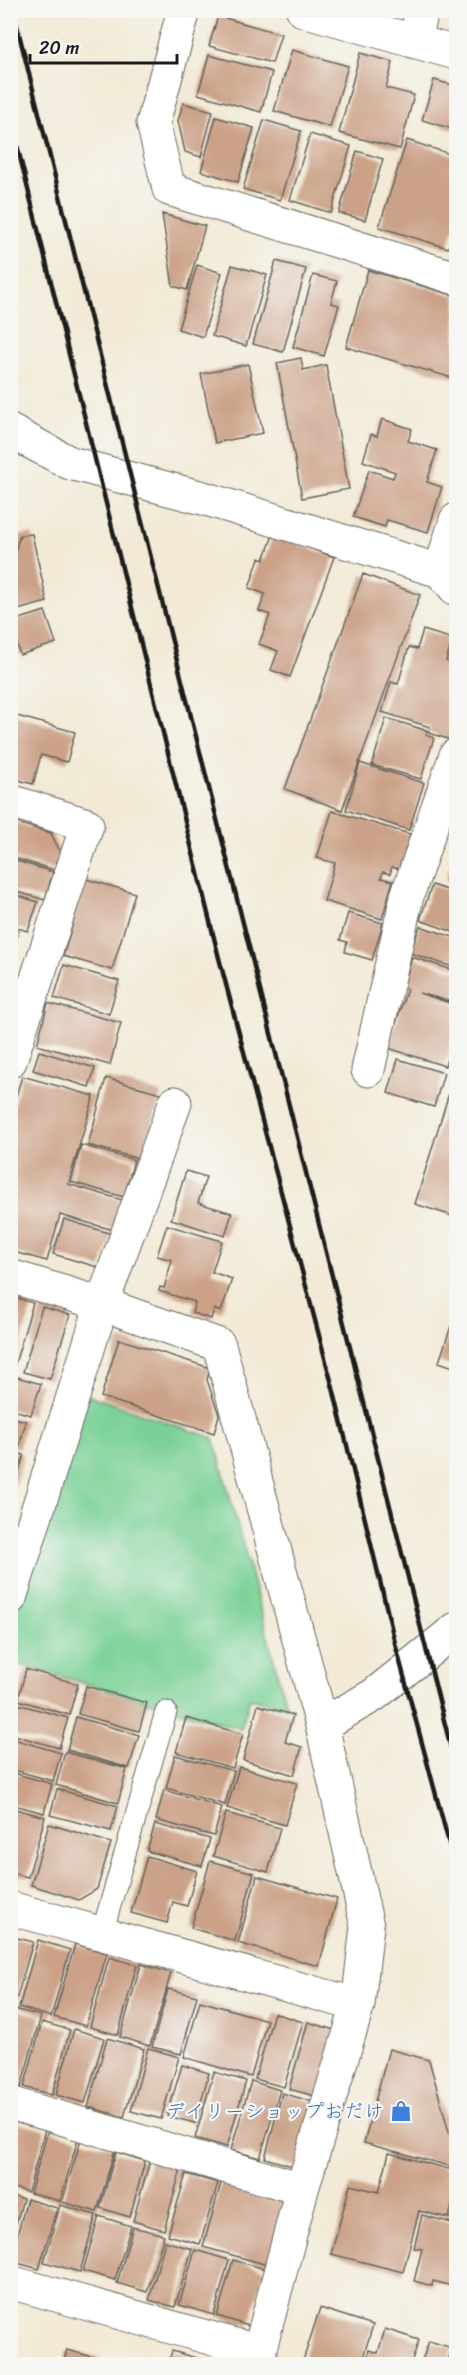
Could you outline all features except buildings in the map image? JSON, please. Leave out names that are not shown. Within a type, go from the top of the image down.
[{"type":"street","points":[[184,10],[153,123],[169,189],[456,278]]},
{"type":"street","points":[[303,10],[456,53]]},
{"type":"street","points":[[415,42],[422,10]]},
{"type":"street","points":[[10,431],[70,463],[203,498],[448,580],[456,520]]},
{"type":"street","points":[[368,1070],[407,896],[456,755]]},
{"type":"street","points":[[10,801],[87,825],[22,984],[10,1061]]},
{"type":"street","points":[[10,1598],[102,1304],[175,1103]]},
{"type":"street","points":[[10,1276],[102,1304],[219,1345],[322,1725],[368,1926],[358,2005],[302,2189],[258,2358],[10,2282]]},
{"type":"street","points":[[322,1725],[374,1695],[456,1629]]},
{"type":"street","points":[[10,1908],[358,2005]]},
{"type":"street","points":[[10,2103],[302,2189]]},
{"type":"lane","points":[[102,1934],[166,1712]]},
{"type":"green space","points":[[82,1393],[214,1438],[287,1708],[250,1698],[241,1729],[11,1662],[11,1622]]},
{"type":"railway","points":[[13,10],[456,1768]]},
{"type":"railway","points":[[10,117],[219,958],[334,1392],[396,1647],[456,1869]]},
{"type":"place","name":"デイリーショップおだけ","points":[[401,2111]]}]
